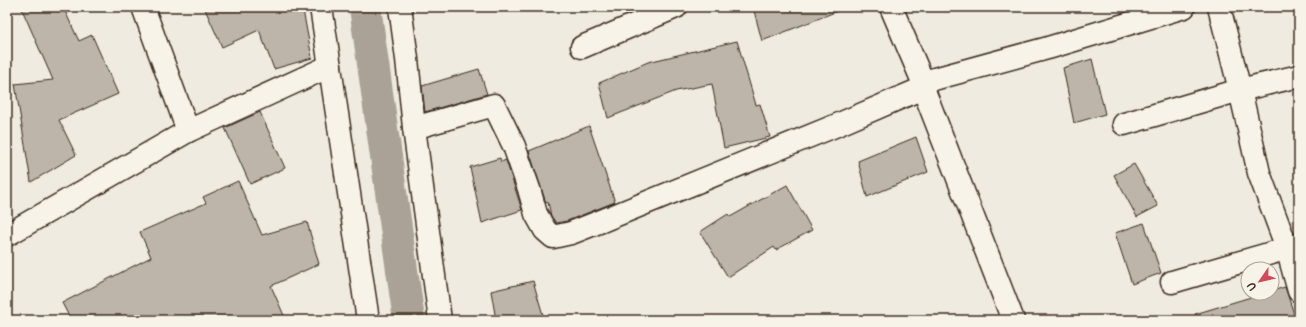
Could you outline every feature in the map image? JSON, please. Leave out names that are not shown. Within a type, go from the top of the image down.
[{"type":"street","points":[[143,7],[188,131]]},
{"type":"street","points":[[321,7],[368,320]]},
{"type":"street","points":[[400,7],[414,128],[440,320]]},
{"type":"street","points":[[582,47],[676,7]]},
{"type":"street","points":[[891,7],[923,85],[1013,320]]},
{"type":"street","points":[[414,128],[494,105],[514,146],[536,214],[545,230],[553,237],[571,233],[611,218],[837,125],[923,85],[1184,7]]},
{"type":"street","points":[[1219,7],[1259,173],[1293,247],[1299,291]]},
{"type":"street","points":[[7,235],[188,131],[330,66]]},
{"type":"street","points":[[1124,124],[1240,90],[1299,76]]},
{"type":"street","points":[[1172,282],[1293,247]]},
{"type":"building","points":[[21,7],[63,7],[79,41],[92,35],[118,94],[59,120],[76,155],[31,182],[15,84],[53,80]]},
{"type":"building","points":[[204,7],[309,7],[303,10],[312,58],[274,69],[259,30],[222,47]]},
{"type":"building","points":[[753,7],[844,7],[845,8],[762,41]]},
{"type":"building","points":[[737,41],[756,105],[760,104],[770,137],[724,148],[712,84],[676,91],[608,118],[599,83],[648,62]]},
{"type":"building","points":[[1092,59],[1105,114],[1074,123],[1063,68]]},
{"type":"building","points":[[479,69],[487,94],[425,112],[422,86]]},
{"type":"building","points":[[260,112],[285,168],[250,184],[225,128]]},
{"type":"building","points":[[589,126],[615,202],[567,221],[556,223],[551,216],[548,202],[546,203],[529,151]]},
{"type":"building","points":[[916,137],[928,172],[867,197],[858,161]]},
{"type":"building","points":[[500,158],[501,162],[506,160],[522,210],[482,223],[470,167]]},
{"type":"building","points":[[1134,164],[1158,206],[1137,217],[1114,175]]},
{"type":"building","points":[[238,181],[262,235],[307,222],[319,264],[271,286],[286,320],[71,320],[62,303],[151,257],[140,232],[206,203],[203,197]]},
{"type":"building","points":[[787,185],[812,230],[776,250],[774,247],[728,277],[700,232],[728,214],[730,217]]},
{"type":"building","points":[[1144,223],[1161,273],[1132,284],[1115,233]]},
{"type":"building","points":[[533,281],[543,315],[520,320],[496,320],[491,291]]},
{"type":"building","points":[[1285,287],[1296,320],[1196,320],[1195,314],[1240,300],[1280,301],[1280,289]]},
{"type":"waterway","points":[[365,7],[409,320]]}]
